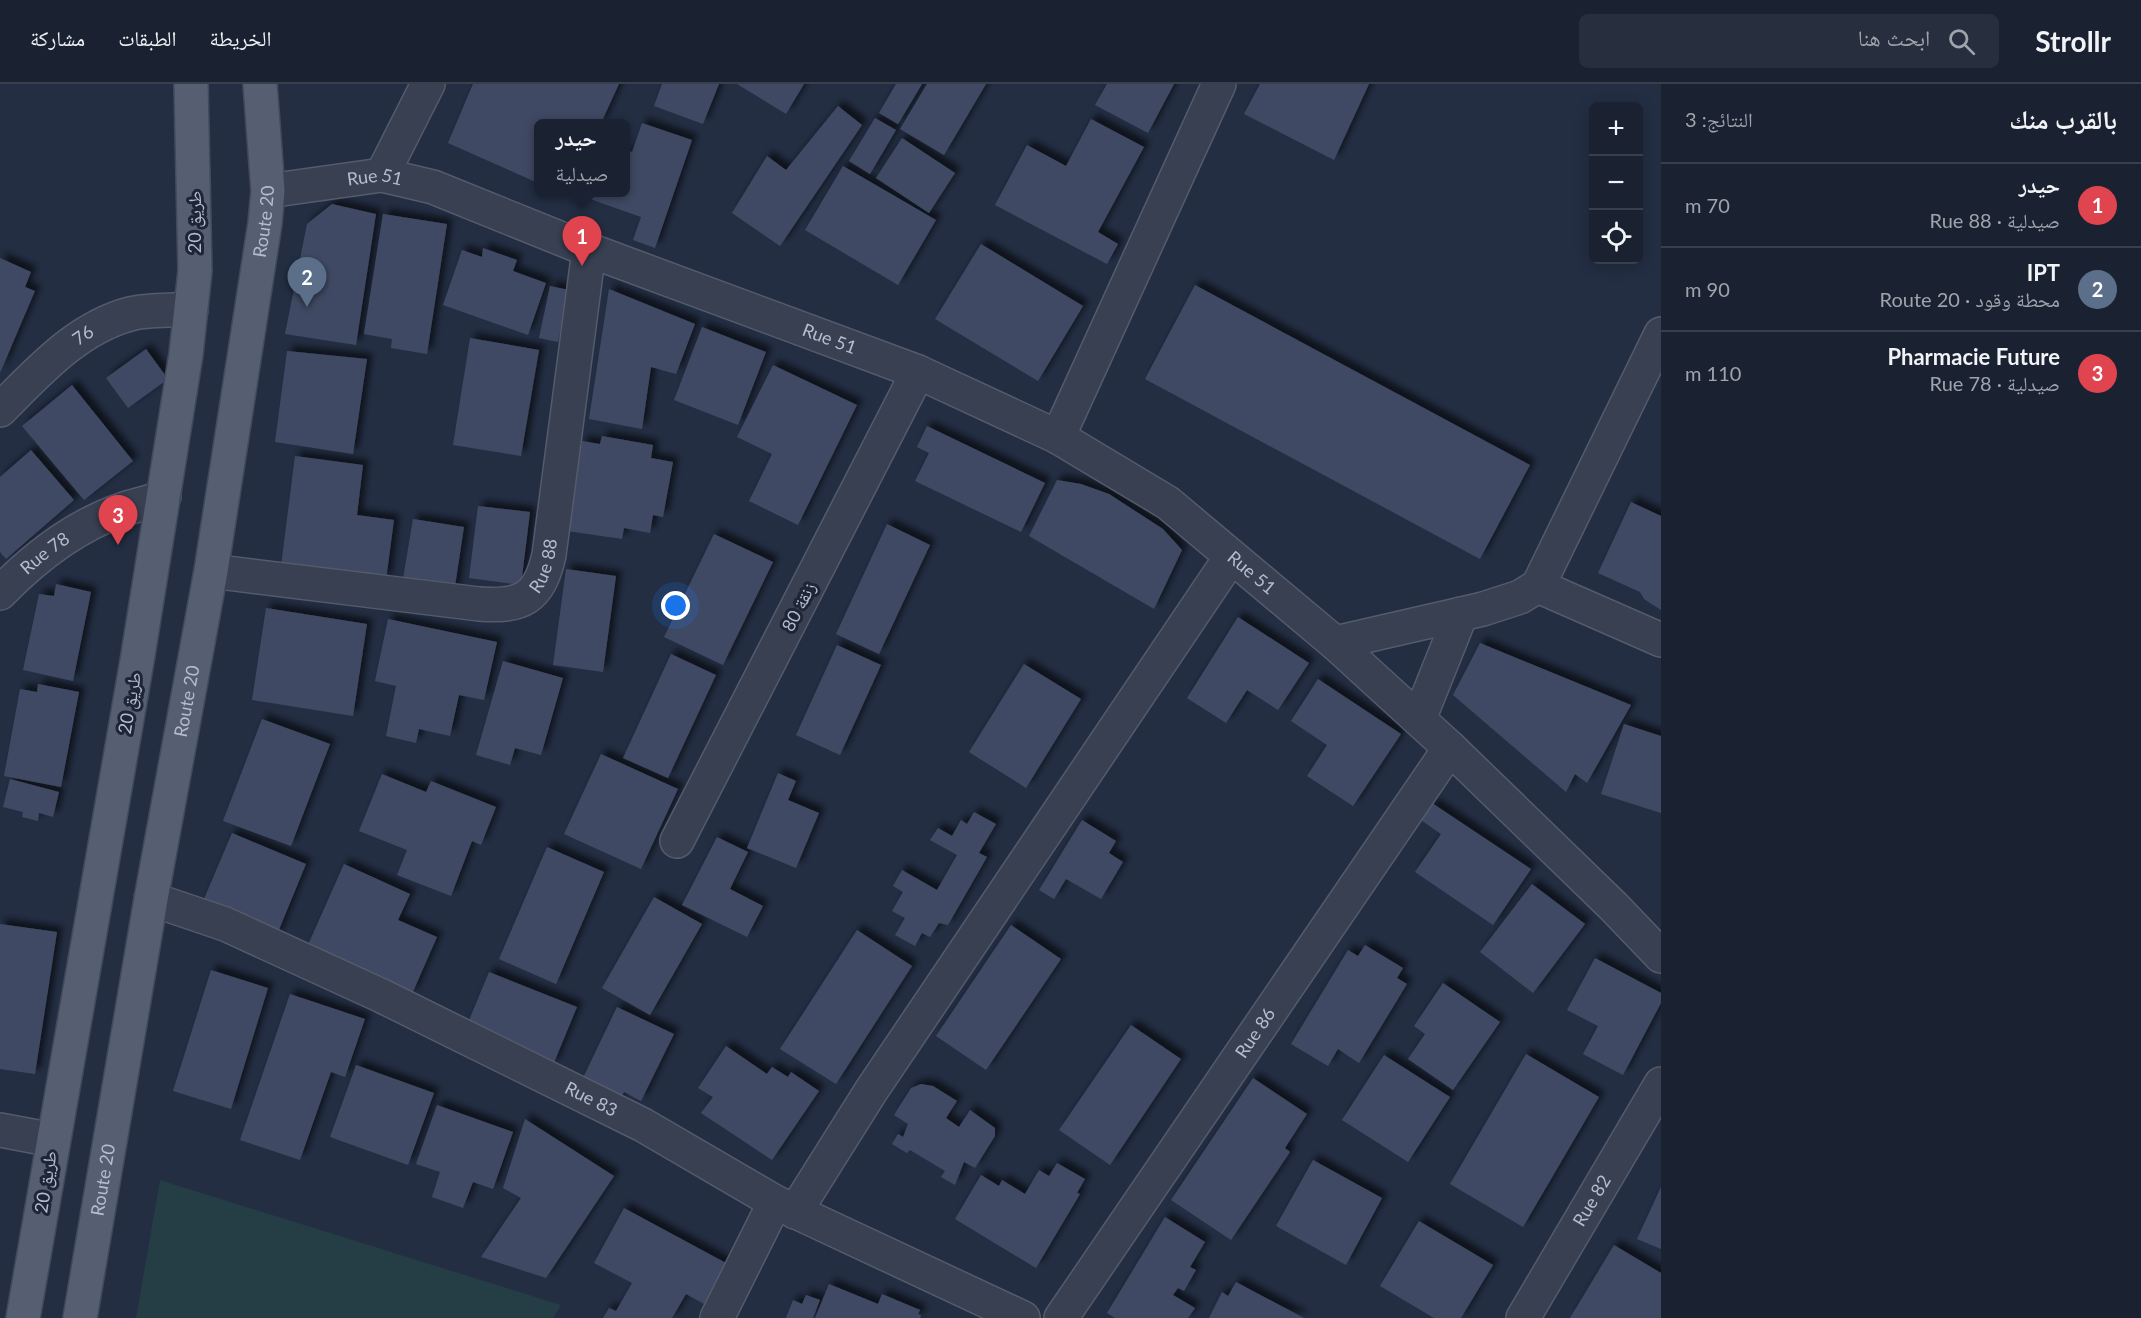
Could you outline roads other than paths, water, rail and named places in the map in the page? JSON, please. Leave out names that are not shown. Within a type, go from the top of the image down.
[{"type":"main road","name":"طريق 20","points":[[22,1318],[164,496],[191,309],[195,217],[191,84]]},
{"type":"main road","name":"Route 20","points":[[80,1318],[151,899],[212,571],[268,191],[260,84]]},
{"type":"street","points":[[382,175],[428,84]]},
{"type":"street","points":[[1058,438],[1219,84]]},
{"type":"street","name":"Rue 51","points":[[268,191],[382,175],[434,187],[477,202],[589,250],[918,372],[1058,438],[1168,503],[1335,643],[1450,748],[1540,838],[1614,907],[1661,956]]},
{"type":"street","name":"Rue 88","points":[[212,571],[479,604],[515,604],[529,597],[538,586],[549,555],[589,250]]},
{"type":"street","name":"76","points":[[0,410],[69,345],[104,324],[132,313],[191,309]]},
{"type":"street","points":[[1335,643],[1505,603],[1538,586],[1661,334]]},
{"type":"street","name":"زنقة 80","points":[[677,841],[918,372]]},
{"type":"street","name":"Rue 78","points":[[0,593],[20,572],[60,542],[98,521],[164,496]]},
{"type":"street","points":[[717,1318],[785,1207],[872,1090],[1231,557]]},
{"type":"street","points":[[1538,586],[1661,640]]},
{"type":"street","points":[[1419,719],[1461,614]]},
{"type":"street","name":"Rue 86","points":[[1061,1318],[1450,748]]},
{"type":"street","name":"Rue 83","points":[[151,899],[225,924],[292,953],[483,1044],[643,1125],[785,1207],[1023,1318]]},
{"type":"street","name":"Rue 82","points":[[1523,1318],[1661,1084]]},
{"type":"street","points":[[0,1130],[53,1140]]},
{"type":"place","name":"حيدر","points":[[582,266]]},
{"type":"place","name":"IPT","points":[[307,307]]},
{"type":"place","name":"Pharmacie Future","points":[[118,545]]}]
